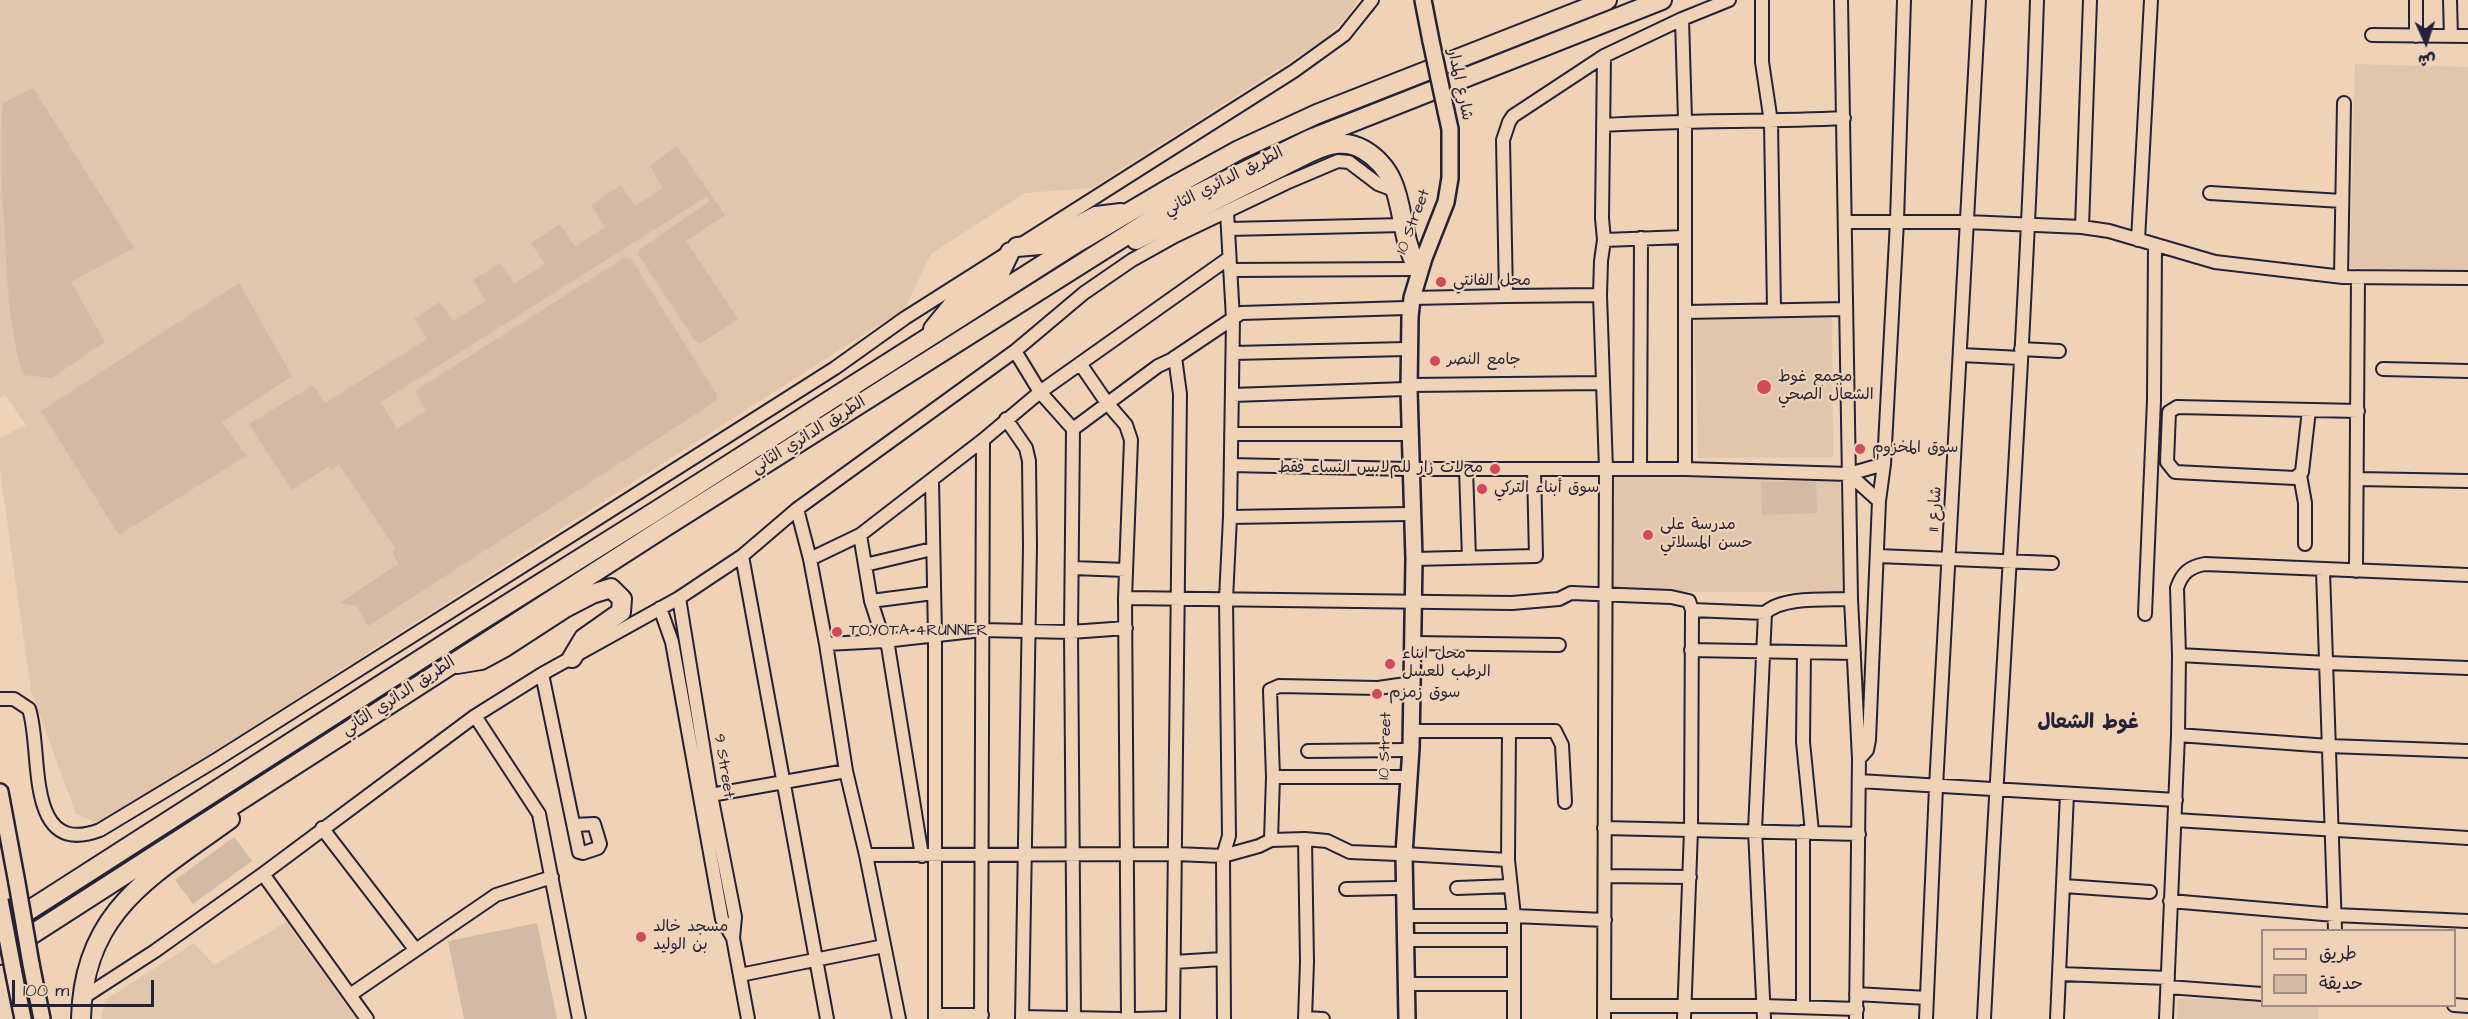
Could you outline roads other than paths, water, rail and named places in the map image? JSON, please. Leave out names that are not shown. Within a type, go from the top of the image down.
[{"type":"highway","name":"الطريق الدائري الثاني","points":[[0,929],[474,625],[1129,212],[1239,150],[1317,114],[1606,0]]},
{"type":"highway","name":"الطريق الدائري الثاني","points":[[0,955],[308,755],[1173,206],[1310,139],[1662,0]]},
{"type":"highway","points":[[1100,252],[1145,237],[1326,146],[1340,143],[1357,145],[1371,154],[1383,164],[1391,176],[1397,191],[1410,253],[1416,267]]},
{"type":"highway","points":[[926,339],[955,302],[1000,273],[1013,249],[1049,242],[1096,216],[1129,212]]},
{"type":"highway","points":[[449,665],[481,660],[565,608],[592,594],[611,588],[622,599],[621,612],[584,638],[572,658]]},
{"type":"highway","points":[[81,1019],[84,974],[102,929],[117,909],[145,881],[260,797],[308,755]]},
{"type":"main road","name":"شارع المدار","points":[[1423,0],[1450,129],[1450,178]]},
{"type":"main road","name":"10 Street","points":[[1397,1019],[1397,888],[1412,731],[1409,684],[1410,469],[1406,349],[1409,303],[1416,267],[1450,178]]},
{"type":"main road","name":"10 Street","points":[[1407,1019],[1401,854],[1412,643],[1410,601],[1414,559],[1407,387],[1409,303],[1446,202],[1450,178]]},
{"type":"main road","points":[[0,792],[42,1019]]},
{"type":"main road","points":[[0,900],[23,1019]]},
{"type":"street","points":[[0,699],[14,699],[29,709],[40,793],[50,820],[59,828],[73,833],[88,834],[100,830],[508,576],[825,374],[905,318],[1323,51],[1344,35],[1371,0]]},
{"type":"street","points":[[1506,296],[1503,149],[1509,122],[1518,111],[1604,56],[1682,19],[1730,0]]},
{"type":"street","points":[[1762,0],[1762,62],[1771,122],[1774,310]]},
{"type":"street","points":[[1604,1005],[1684,1013],[1763,1013],[1803,1007],[1857,1014],[1859,759],[1851,599],[1841,0]]},
{"type":"street","points":[[1859,759],[1867,750],[1869,740],[1879,501],[1884,464],[1897,221],[1904,0]]},
{"type":"street","name":"شارع 11","points":[[1926,1019],[1936,787],[1979,0]]},
{"type":"street","points":[[1984,1019],[2028,225],[2037,0]]},
{"type":"street","points":[[2082,227],[2090,0]]},
{"type":"street","points":[[2138,240],[2151,0]]},
{"type":"street","points":[[2416,0],[2416,36]]},
{"type":"street","points":[[2450,0],[2451,36]]},
{"type":"street","points":[[1682,19],[1685,120],[1685,469]]},
{"type":"street","points":[[2372,35],[2468,36]]},
{"type":"street","points":[[1604,56],[1602,218],[1604,240],[1600,295],[1606,469],[1604,1019]]},
{"type":"street","points":[[2341,276],[2344,103]]},
{"type":"street","points":[[1604,125],[1685,120],[1771,122],[1844,118]]},
{"type":"street","points":[[81,999],[155,951],[263,874],[475,716],[542,675],[679,598],[742,556],[797,509],[1015,351],[1084,294],[1132,260],[1175,236],[1286,183],[1343,160],[1378,184],[1397,191]]},
{"type":"street","points":[[2210,193],[2342,201]]},
{"type":"street","points":[[1224,1019],[1223,856],[1229,836],[1226,599],[1233,352],[1227,212]]},
{"type":"street","points":[[1845,222],[1967,222],[2082,227],[2109,231],[2215,262],[2341,276],[2468,278]]},
{"type":"street","points":[[1228,229],[1404,225]]},
{"type":"street","points":[[1604,240],[1685,237]]},
{"type":"street","points":[[1640,469],[1641,238]]},
{"type":"street","points":[[2145,614],[2154,400],[2155,246]]},
{"type":"street","points":[[810,559],[860,535],[983,440],[1040,392],[1230,264],[1416,267]]},
{"type":"street","points":[[2356,571],[2358,277]]},
{"type":"street","points":[[1073,429],[1158,366],[1241,313],[1506,296],[1600,295]]},
{"type":"street","points":[[1685,312],[1846,309]]},
{"type":"street","points":[[1233,352],[1406,349]]},
{"type":"street","points":[[1015,351],[1040,392],[1073,429],[1071,632],[1074,1019]]},
{"type":"street","points":[[1960,355],[2059,351]]},
{"type":"street","points":[[1135,1019],[1173,1019],[1180,394],[1175,357]]},
{"type":"street","points":[[1081,365],[1107,403],[1126,424],[1131,440],[1125,598],[1128,1019]]},
{"type":"street","points":[[2383,369],[2468,371]]},
{"type":"street","points":[[1232,394],[1407,387],[1603,383]]},
{"type":"street","points":[[2300,475],[2290,478],[2175,472],[2167,462],[2169,412],[2177,407],[2358,411]]},
{"type":"street","points":[[2306,544],[2305,503],[2300,475],[2305,453],[2309,410]]},
{"type":"street","points":[[1006,419],[1026,448],[1028,456],[1030,546],[1022,1018],[1119,1019]]},
{"type":"street","points":[[1231,434],[1408,434]]},
{"type":"street","points":[[932,480],[935,636],[935,1017],[981,1017],[983,440]]},
{"type":"street","points":[[1231,465],[1410,469],[1685,469],[1850,474],[1884,464]]},
{"type":"street","points":[[1466,469],[1469,558]]},
{"type":"street","points":[[1414,559],[1536,556],[1534,470]]},
{"type":"street","points":[[1850,474],[1879,501]]},
{"type":"street","points":[[2357,479],[2468,481]]},
{"type":"street","points":[[797,509],[810,559],[826,644],[846,771],[866,855],[899,1019]]},
{"type":"street","points":[[1230,517],[1409,514]]},
{"type":"street","points":[[860,535],[871,601],[884,641],[888,646],[922,856]]},
{"type":"street","points":[[865,565],[932,549]]},
{"type":"street","points":[[742,556],[827,1019]]},
{"type":"street","points":[[1877,556],[2052,563]]},
{"type":"street","points":[[2166,1019],[2176,800],[2180,655],[2177,588],[2180,579],[2193,566],[2205,564],[2324,571],[2468,575]]},
{"type":"street","points":[[1072,568],[1126,570]]},
{"type":"street","points":[[2324,571],[2335,929]]},
{"type":"street","points":[[871,601],[933,593]]},
{"type":"street","points":[[1125,598],[1512,603],[1559,599],[1571,593],[1689,600],[1692,610],[1691,830],[1684,1013]]},
{"type":"street","name":"9 Street","points":[[679,598],[705,796]]},
{"type":"street","points":[[1763,1013],[1755,830],[1765,613],[1773,605],[1851,599]]},
{"type":"street","name":"9 Street","points":[[660,608],[672,642],[705,796],[735,917],[733,938],[748,1019]]},
{"type":"street","points":[[1692,610],[1765,613]]},
{"type":"street","points":[[826,644],[884,641],[982,630],[1071,632],[1125,628]]},
{"type":"street","points":[[1412,643],[1559,645]]},
{"type":"street","points":[[1691,650],[1854,653]]},
{"type":"street","points":[[1803,1007],[1807,832],[1803,742],[1804,652]]},
{"type":"street","points":[[2180,655],[2468,668]]},
{"type":"street","points":[[542,675],[575,825]]},
{"type":"street","points":[[1270,840],[1273,777],[1270,690],[1280,686],[1378,688],[1409,684]]},
{"type":"street","points":[[475,716],[539,814],[579,1019]]},
{"type":"street","points":[[1412,731],[1555,732],[1562,746],[1564,802]]},
{"type":"street","points":[[1509,731],[1508,860],[1514,916],[1514,1019]]},
{"type":"street","points":[[2178,735],[2329,746],[2468,752]]},
{"type":"street","points":[[1308,751],[1405,750]]},
{"type":"street","points":[[705,796],[846,771]]},
{"type":"street","points":[[1273,777],[1404,777]]},
{"type":"street","points":[[1859,781],[2176,800]]},
{"type":"street","points":[[2057,1019],[2067,794]]},
{"type":"street","points":[[2175,820],[2468,838]]},
{"type":"street","points":[[322,828],[415,949]]},
{"type":"street","points":[[1604,828],[1859,834]]},
{"type":"street","points":[[866,855],[1176,854],[1223,856],[1260,846],[1270,840],[1305,839],[1327,841],[1350,852],[1508,860]]},
{"type":"street","points":[[1305,839],[1307,962],[1305,1018],[1323,1019]]},
{"type":"street","points":[[263,874],[367,1019]]},
{"type":"street","points":[[1605,876],[1690,877]]},
{"type":"street","points":[[350,995],[496,895],[552,877]]},
{"type":"street","points":[[1457,888],[1511,886]]},
{"type":"street","points":[[2064,886],[2150,892]]},
{"type":"street","points":[[1346,889],[1397,888]]},
{"type":"street","points":[[2170,901],[2335,915],[2468,921]]},
{"type":"street","points":[[1404,916],[1514,916],[1605,920]]},
{"type":"street","points":[[1404,940],[1514,940]]},
{"type":"street","points":[[740,975],[884,946]]},
{"type":"street","points":[[1174,962],[1222,959]]},
{"type":"street","points":[[2060,974],[2168,982],[2261,994]]},
{"type":"street","points":[[1406,984],[1514,984]]},
{"type":"street","points":[[1857,994],[1927,998]]},
{"type":"place","name":"محل الفانتي","points":[[1441,282]]},
{"type":"place","name":"جامع النصر","points":[[1435,361]]},
{"type":"place","name":"مجمع غوط الشعال الصحي","points":[[1764,387]]},
{"type":"place","name":"سوق المخزوم","points":[[1860,449]]},
{"type":"place","name":"محﻻت زار للمﻻبس النساء فقط","points":[[1495,469]]},
{"type":"place","name":"سوق أبناء التركي","points":[[1482,489]]},
{"type":"place","name":"مدرسة على حسن المسلاتي","points":[[1648,535]]},
{"type":"place","name":"TOYOTA 4RUNNER","points":[[837,632]]},
{"type":"place","name":"محل ابناء الرطب للعسل","points":[[1390,664]]},
{"type":"place","name":"سوق زمزم","points":[[1377,694]]},
{"type":"place","name":"مسجد خالد بن الوليد","points":[[641,937]]},
{"type":"district","name":"غوط الشعال","points":[[2088,724]]}]
